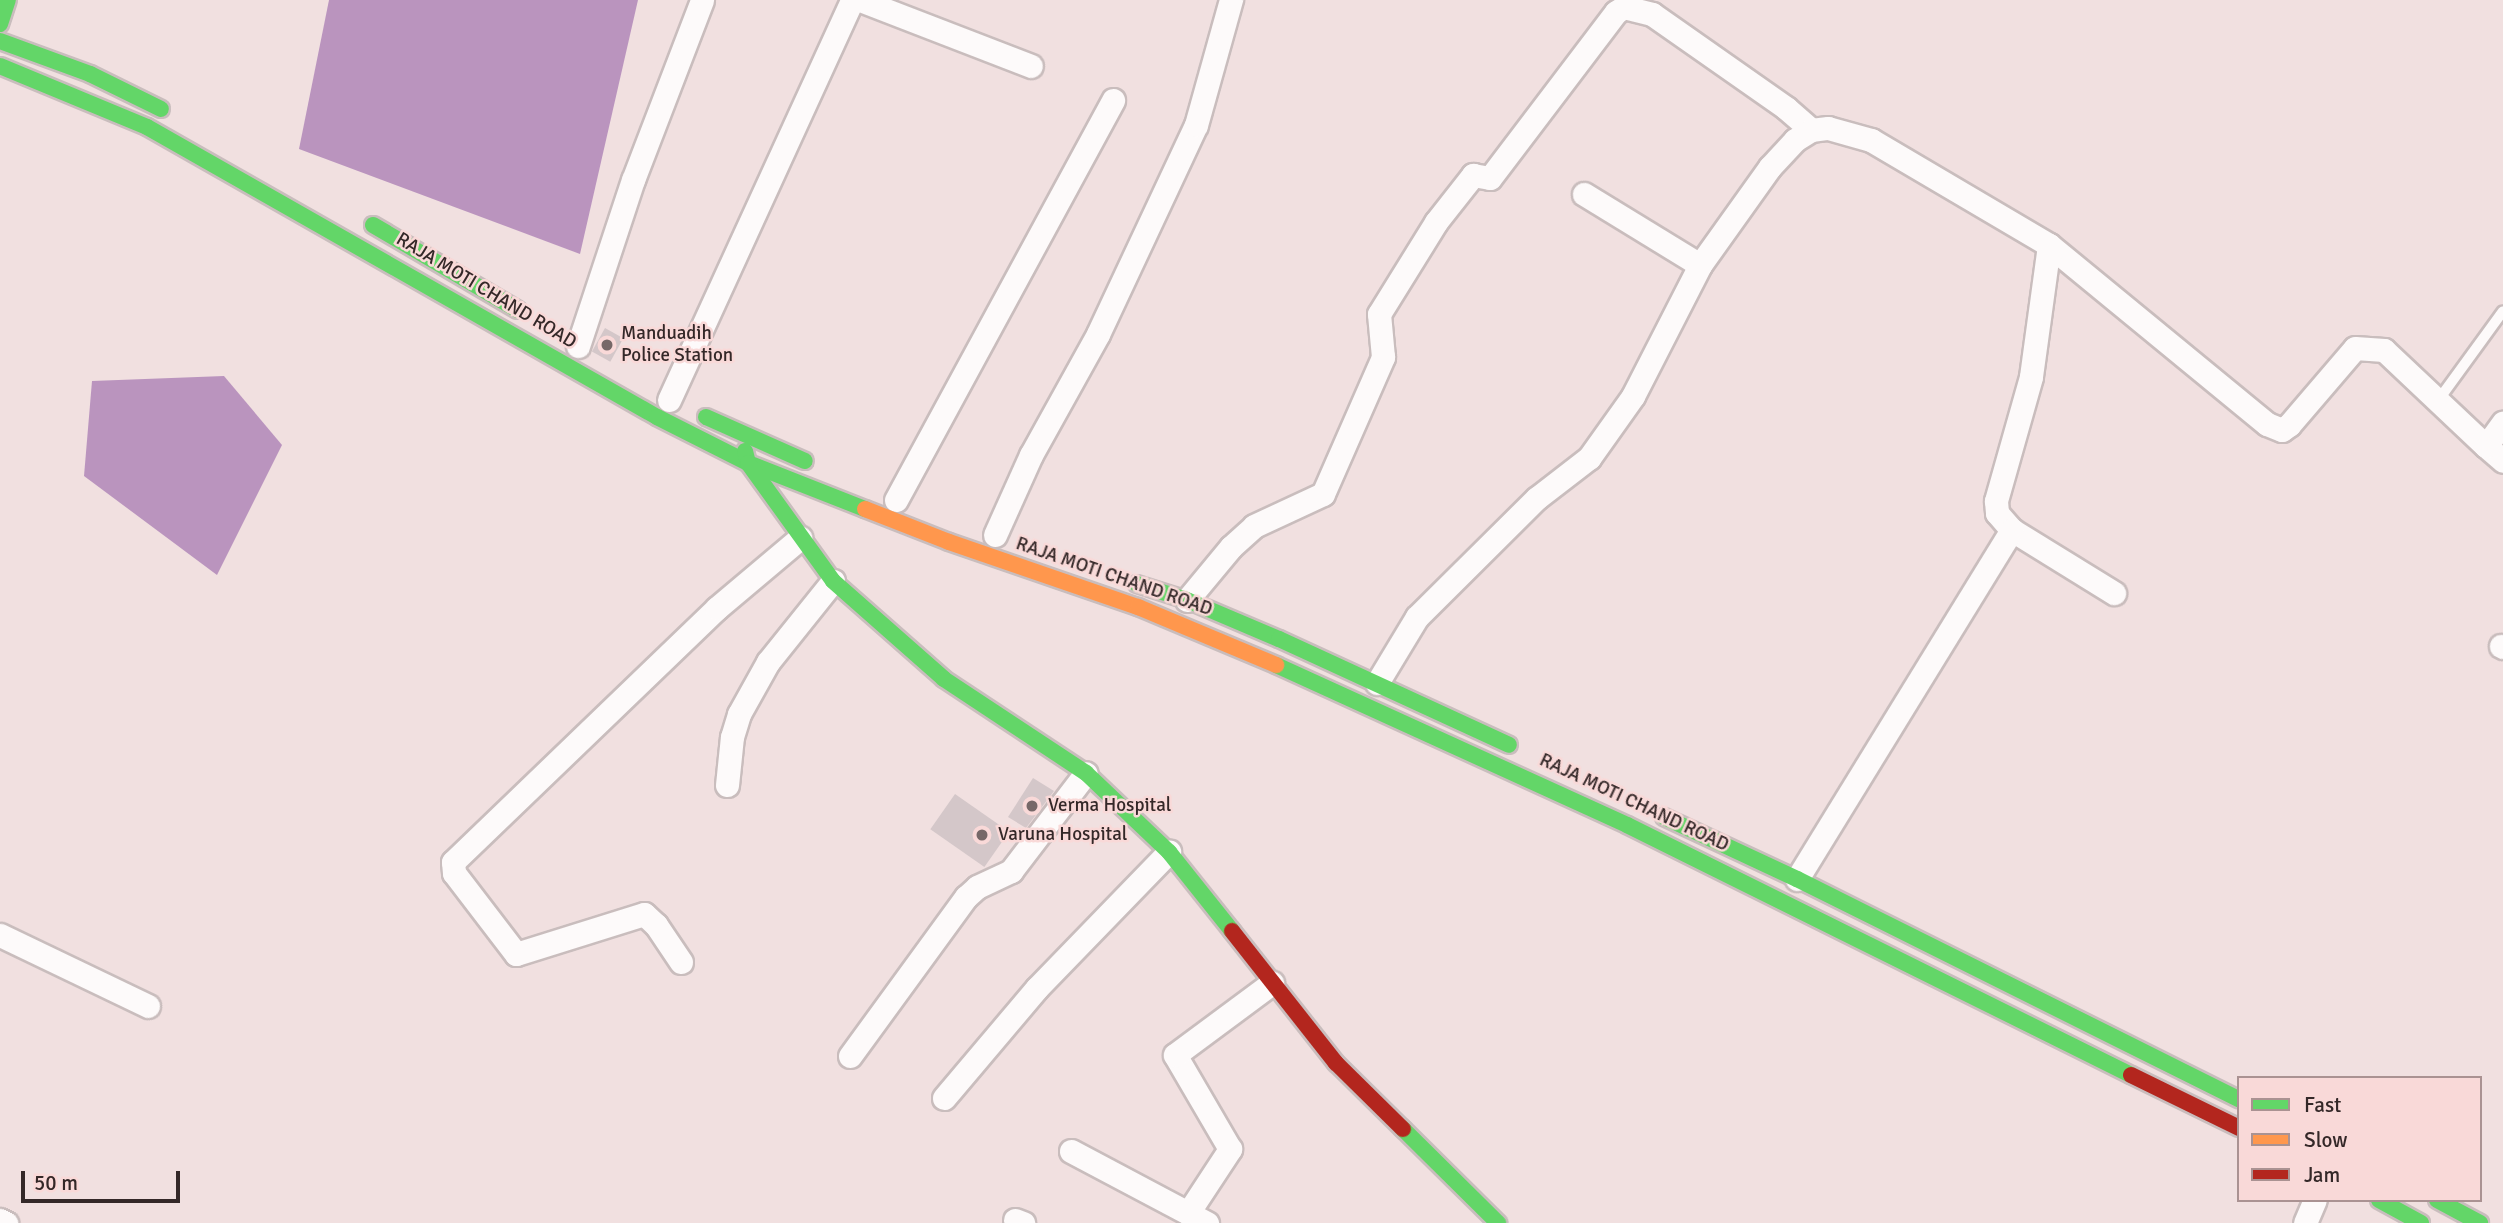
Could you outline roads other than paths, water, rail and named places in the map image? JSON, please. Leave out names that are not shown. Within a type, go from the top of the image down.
[{"type":"main road","points":[[0,24],[8,0]]},
{"type":"main road","points":[[0,41],[90,74],[173,115]]},
{"type":"main road","points":[[0,66],[147,127],[355,242],[646,411],[748,463],[949,542],[1138,607],[1255,655],[1639,831],[2237,1127]]},
{"type":"main road","name":"RAJA MOTI CHAND ROAD","points":[[353,214],[533,319]]},
{"type":"main road","points":[[675,402],[814,465]]},
{"type":"main road","points":[[739,432],[748,463],[833,581],[944,679],[1086,773],[1169,852],[1336,1063],[1498,1223]]},
{"type":"main road","name":"RAJA MOTI CHAND ROAD","points":[[1126,580],[1187,600],[1377,683],[1525,752]]},
{"type":"main road","name":"RAJA MOTI CHAND ROAD","points":[[1649,810],[1797,879],[2237,1098]]},
{"type":"main road","points":[[2383,1202],[2421,1223]]},
{"type":"main road","points":[[2441,1202],[2480,1223]]},
{"type":"street","points":[[578,346],[633,180],[702,0]]},
{"type":"street","points":[[675,402],[852,0]]},
{"type":"street","points":[[860,0],[1031,66]]},
{"type":"street","points":[[996,535],[1031,455],[1098,334],[1196,125],[1231,0]]},
{"type":"street","points":[[1187,600],[1231,547],[1255,526],[1322,494],[1383,358],[1379,314],[1436,222],[1473,175],[1490,178],[1609,6],[1652,14],[1786,108],[1811,130]]},
{"type":"street","points":[[896,500],[1113,100]]},
{"type":"street","points":[[1377,683],[1417,617],[1537,498],[1589,458],[1633,396],[1700,265],[1770,167],[1795,140],[1811,130],[1828,128],[1871,139],[2049,245],[2267,425],[2282,430],[2289,425],[2355,348],[2385,350],[2494,454],[2503,424]]},
{"type":"street","points":[[1584,194],[1700,265]]},
{"type":"street","points":[[2049,245],[2031,377],[1996,501],[1997,513],[2012,530],[2114,593]]},
{"type":"street","points":[[1797,879],[2012,530]]},
{"type":"street","points":[[681,962],[656,925],[644,914],[634,914],[524,954],[516,954],[454,873],[453,862],[718,608],[800,538]]},
{"type":"street","points":[[727,785],[732,737],[738,714],[768,662],[833,581]]},
{"type":"street","points":[[850,1056],[966,897],[977,887],[1011,871],[1086,773]]},
{"type":"street","points":[[944,1098],[1037,988],[1169,852]]},
{"type":"street","points":[[0,935],[148,1006]]},
{"type":"street","points":[[1071,1151],[1198,1218],[1230,1149],[1175,1055],[1272,983]]},
{"type":"street","points":[[2305,1223],[2314,1202]]},
{"type":"street","points":[[0,1220],[6,1223]]},
{"type":"lane","points":[[2437,402],[2503,312]]},
{"type":"place","name":"Manduadih Police Station","points":[[607,345]]},
{"type":"place","name":"Verma Hospital","points":[[1032,806]]},
{"type":"place","name":"Varuna Hospital","points":[[982,835]]}]
